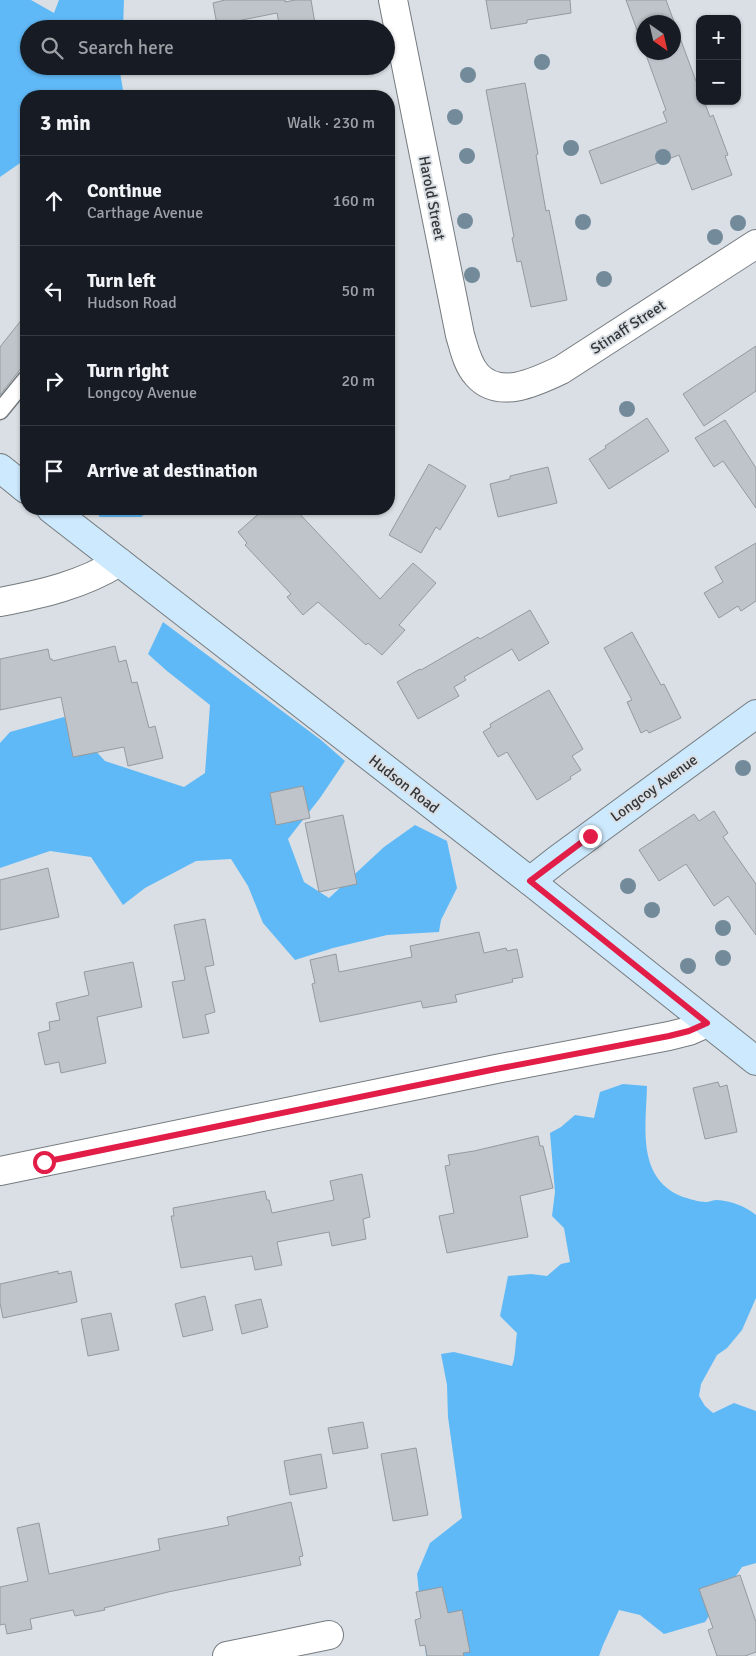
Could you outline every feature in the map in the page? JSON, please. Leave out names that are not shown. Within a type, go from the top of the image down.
[{"type":"street","name":"Harold Street","points":[[393,0],[460,335],[467,358],[477,375],[492,386]]},
{"type":"street","name":"Stinaff Street","points":[[492,386],[515,388],[561,370],[756,244]]},
{"type":"street","points":[[0,468],[20,484]]},
{"type":"street","name":"Hudson Road","points":[[59,515],[530,881],[756,1061]]},
{"type":"street","points":[[0,602],[49,592],[79,582],[119,562]]},
{"type":"street","name":"Longcoy Avenue","points":[[530,881],[756,714]]},
{"type":"street","points":[[0,1171],[496,1069],[669,1036],[689,1031],[707,1023]]},
{"type":"street","points":[[228,1656],[329,1635]]},
{"type":"lane","points":[[0,412],[20,387]]},
{"type":"shaded area","points":[[0,0],[31,0],[54,13],[59,0],[124,0],[123,20],[20,20],[20,75],[120,75],[123,90],[20,90],[20,163],[0,177]]},
{"type":"shaded area","points":[[98,515],[144,515],[141,517],[100,517]]},
{"type":"shaded area","points":[[163,622],[321,740],[345,761],[320,798],[288,839],[304,882],[329,898],[384,847],[415,825],[447,841],[457,888],[441,920],[439,932],[387,935],[333,948],[295,960],[263,923],[248,886],[231,859],[196,861],[145,888],[123,905],[91,857],[50,851],[0,868],[0,743],[10,732],[64,717],[105,761],[184,787],[205,773],[210,705],[148,654]]},
{"type":"shaded area","points":[[623,1084],[647,1086],[647,1150],[657,1178],[668,1189],[683,1197],[697,1201],[717,1200],[733,1203],[756,1215],[756,1298],[742,1330],[727,1348],[717,1355],[701,1384],[699,1396],[705,1406],[713,1413],[734,1403],[756,1411],[756,1563],[742,1567],[705,1622],[664,1634],[640,1615],[619,1610],[599,1656],[426,1656],[417,1574],[430,1543],[462,1518],[448,1417],[447,1385],[441,1354],[454,1352],[512,1366],[517,1333],[500,1316],[508,1276],[531,1274],[547,1276],[561,1264],[570,1262],[564,1228],[552,1216],[555,1192],[550,1133],[561,1127],[575,1115],[594,1118],[600,1092]]},
{"type":"building","points":[[225,0],[285,0],[285,2],[311,0],[314,20],[278,20],[277,13],[242,20],[216,20],[213,3]]},
{"type":"building","points":[[486,0],[570,0],[571,13],[527,20],[527,23],[491,29]]},
{"type":"building","points":[[626,0],[666,0],[672,15],[636,15],[636,27]]},
{"type":"building","points":[[681,41],[696,81],[696,105],[706,105],[710,117],[713,115],[728,155],[725,156],[732,175],[692,190],[679,155],[601,184],[589,151],[667,122],[663,112],[666,110],[648,60],[681,60]]},
{"type":"building","points":[[525,83],[546,211],[549,210],[567,300],[531,307],[521,261],[517,262],[512,238],[514,237],[486,90]]},
{"type":"building","points":[[20,322],[20,370],[0,395],[0,347]]},
{"type":"building","points":[[756,346],[756,391],[704,426],[683,394]]},
{"type":"building","points":[[647,418],[669,451],[609,489],[589,459]]},
{"type":"building","points":[[725,420],[756,468],[756,508],[723,461],[714,467],[695,438]]},
{"type":"building","points":[[429,464],[466,486],[440,530],[436,527],[421,553],[389,535]]},
{"type":"building","points":[[548,467],[557,503],[498,517],[490,484],[510,479],[510,476]]},
{"type":"building","points":[[257,515],[301,515],[380,599],[413,563],[436,583],[399,625],[405,630],[382,655],[368,643],[366,645],[318,602],[303,615],[287,597],[291,594],[245,545],[247,543],[238,532]]},
{"type":"building","points":[[756,543],[756,601],[741,611],[738,606],[719,618],[704,593],[723,582],[715,567]]},
{"type":"building","points":[[530,610],[549,643],[519,661],[512,649],[464,677],[466,680],[454,687],[459,696],[418,719],[397,682],[478,637],[480,639]]},
{"type":"building","points":[[632,632],[661,685],[664,684],[681,718],[649,733],[647,730],[641,733],[627,702],[632,700],[604,648]]},
{"type":"building","points":[[115,646],[119,662],[126,660],[132,683],[137,682],[149,728],[155,726],[163,758],[128,766],[124,747],[73,757],[61,697],[0,710],[0,659],[48,649],[50,659],[53,661]]},
{"type":"building","points":[[549,690],[583,749],[572,756],[581,770],[570,777],[571,779],[537,800],[507,752],[498,757],[483,732],[491,727],[490,724]]},
{"type":"building","points":[[303,786],[310,818],[276,825],[270,793]]},
{"type":"building","points":[[714,811],[728,833],[723,837],[756,884],[756,935],[728,896],[714,906],[686,864],[659,881],[639,850],[694,814],[699,821]]},
{"type":"building","points":[[343,815],[357,884],[319,892],[305,823]]},
{"type":"building","points":[[48,868],[59,917],[0,930],[0,880]]},
{"type":"building","points":[[205,919],[214,965],[205,967],[215,1012],[205,1015],[209,1033],[183,1038],[172,982],[185,980],[174,925]]},
{"type":"building","points":[[479,932],[484,953],[506,948],[507,951],[517,949],[523,977],[512,979],[513,982],[455,995],[457,1002],[423,1008],[421,1001],[320,1022],[312,984],[315,983],[310,960],[336,954],[339,972],[412,957],[410,946]]},
{"type":"building","points":[[133,962],[142,1007],[97,1017],[106,1063],[61,1073],[59,1062],[45,1065],[38,1033],[50,1030],[49,1022],[60,1020],[56,1003],[89,995],[84,972]]},
{"type":"building","points":[[718,1082],[720,1087],[727,1085],[737,1132],[705,1139],[693,1088]]},
{"type":"building","points":[[538,1136],[540,1146],[543,1146],[553,1188],[520,1196],[528,1237],[447,1253],[439,1216],[454,1213],[445,1166],[450,1165],[448,1155]]},
{"type":"building","points":[[362,1174],[370,1217],[363,1219],[366,1239],[332,1246],[329,1232],[277,1242],[282,1265],[255,1270],[252,1256],[181,1268],[171,1216],[174,1216],[173,1208],[265,1191],[272,1213],[334,1200],[330,1181]]},
{"type":"building","points":[[58,1271],[58,1274],[71,1271],[77,1302],[3,1318],[0,1303],[0,1284]]},
{"type":"building","points":[[205,1296],[213,1330],[183,1337],[175,1304]]},
{"type":"building","points":[[261,1299],[268,1327],[242,1334],[235,1305]]},
{"type":"building","points":[[111,1313],[119,1350],[88,1356],[81,1319]]},
{"type":"building","points":[[363,1422],[368,1448],[333,1454],[328,1428]]},
{"type":"building","points":[[416,1448],[428,1515],[393,1521],[381,1454]]},
{"type":"building","points":[[321,1454],[327,1488],[290,1495],[284,1461]]},
{"type":"building","points":[[291,1502],[303,1556],[299,1557],[301,1565],[168,1592],[104,1608],[105,1610],[75,1616],[73,1610],[30,1619],[32,1629],[7,1634],[5,1624],[0,1625],[0,1587],[28,1581],[17,1528],[39,1523],[49,1574],[160,1550],[158,1539],[229,1525],[227,1517]]},
{"type":"building","points":[[740,1575],[756,1622],[756,1652],[745,1656],[717,1656],[708,1630],[713,1628],[699,1589]]},
{"type":"building","points":[[442,1587],[448,1613],[462,1610],[470,1652],[463,1653],[464,1656],[427,1656],[425,1645],[420,1646],[415,1620],[421,1618],[416,1592]]},
{"type":"route","points":[[44,1162],[496,1069],[669,1036],[689,1031],[707,1023],[530,881],[558,858],[590,836]]}]
